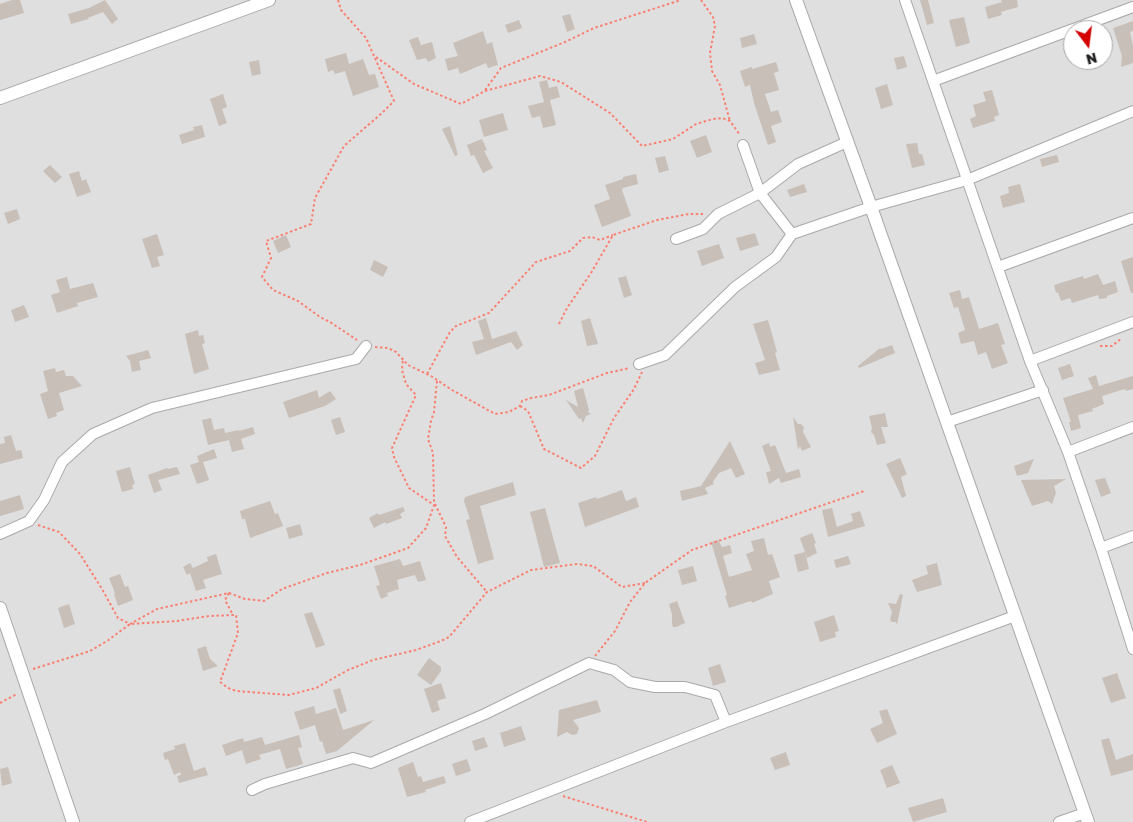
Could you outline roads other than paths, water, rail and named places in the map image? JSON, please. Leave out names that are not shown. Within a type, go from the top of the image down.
[{"type":"street","points":[[0,98],[269,0]]},
{"type":"street","points":[[796,0],[1087,817],[1059,822]]},
{"type":"street","points":[[905,0],[1030,361],[1068,452],[1130,628],[1133,649]]},
{"type":"street","points":[[933,81],[1133,7]]},
{"type":"street","points":[[643,362],[665,355],[735,287],[776,257],[792,234],[871,207],[967,180],[1133,111]]},
{"type":"street","points":[[676,239],[703,229],[718,214],[760,193],[798,164],[847,142]]},
{"type":"street","points":[[742,145],[760,193],[792,234]]},
{"type":"street","points":[[998,267],[1133,218]]},
{"type":"street","points":[[1030,361],[1133,322]]},
{"type":"street","points":[[0,534],[29,522],[44,500],[62,462],[94,434],[152,408],[356,359],[366,346]]},
{"type":"street","points":[[946,422],[1043,390]]},
{"type":"street","points":[[1068,452],[1133,427]]},
{"type":"street","points":[[1101,548],[1133,536]]},
{"type":"street","points":[[0,608],[73,822]]},
{"type":"street","points":[[470,822],[726,722],[1015,616]]},
{"type":"street","points":[[252,790],[264,784],[353,758],[371,764],[485,714],[589,663],[614,670],[630,682],[655,687],[685,687],[715,695],[726,722]]}]
